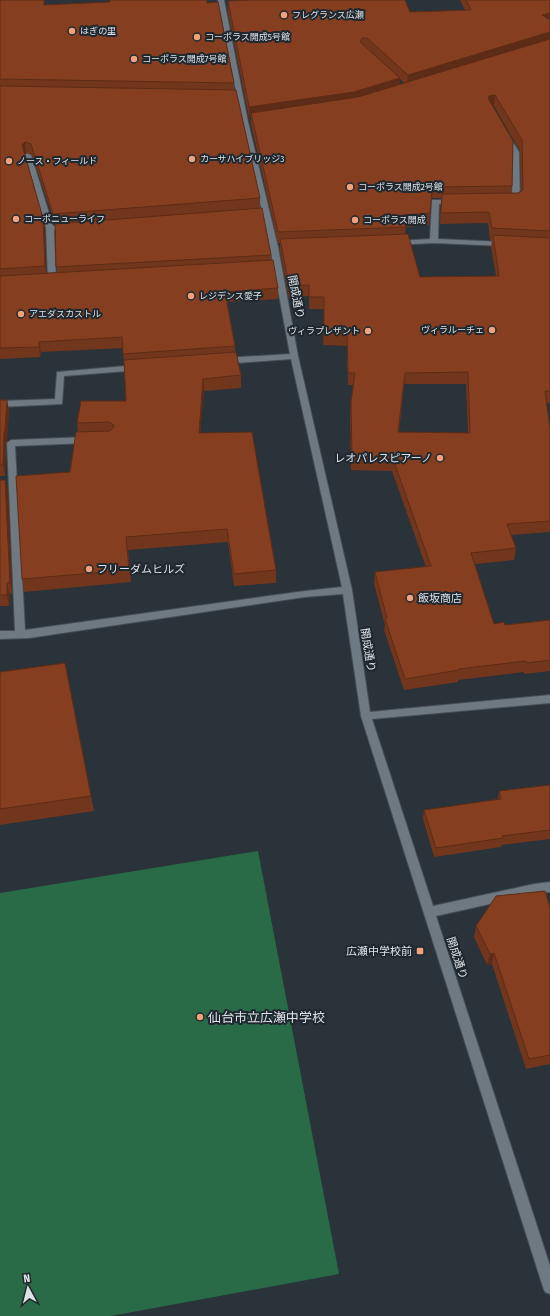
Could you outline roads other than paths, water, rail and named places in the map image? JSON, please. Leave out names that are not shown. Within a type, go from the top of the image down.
[{"type":"street","name":"開成通り","points":[[221,0],[236,97],[249,121],[262,212],[278,247],[275,266],[347,590],[366,716],[550,1287]]},
{"type":"street","points":[[502,127],[516,152],[516,201],[502,201]]},
{"type":"street","points":[[28,155],[50,228],[52,280]]},
{"type":"street","points":[[434,241],[435,202],[464,202]]},
{"type":"street","points":[[50,228],[74,226]]},
{"type":"street","points":[[386,243],[434,241],[511,245]]},
{"type":"street","points":[[211,362],[294,356]]},
{"type":"street","points":[[0,404],[59,402],[60,374],[148,367]]},
{"type":"street","points":[[20,634],[11,443],[96,439]]},
{"type":"street","points":[[0,634],[20,634],[306,594],[347,590]]},
{"type":"street","points":[[366,716],[550,699]]},
{"type":"street","points":[[430,912],[550,886]]},
{"type":"place","name":"フレグランス広瀬","points":[[284,15]]},
{"type":"place","name":"はぎの里","points":[[72,31]]},
{"type":"place","name":"コーポラス開成5号館","points":[[197,37]]},
{"type":"place","name":"コーポラス開成7号館","points":[[134,59]]},
{"type":"place","name":"カーサハイブリッジ3","points":[[192,159]]},
{"type":"place","name":"ノース・フィールド","points":[[9,161]]},
{"type":"place","name":"コーポラス開成2号館","points":[[350,187]]},
{"type":"place","name":"コーポニューライフ","points":[[16,219]]},
{"type":"place","name":"コーポラス開成","points":[[355,220]]},
{"type":"place","name":"レジデンス愛子","points":[[191,296]]},
{"type":"place","name":"アエダスカストル","points":[[21,314]]},
{"type":"place","name":"ヴィラルーチェ","points":[[492,330]]},
{"type":"place","name":"ヴィラプレザント","points":[[368,331]]},
{"type":"place","name":"レオパレスピアーノ","points":[[440,458]]},
{"type":"place","name":"フリーダムヒルズ","points":[[89,569]]},
{"type":"place","name":"飯坂商店","points":[[410,598]]},
{"type":"place","name":"広瀬中学校前","points":[[420,951]]},
{"type":"place","name":"仙台市立広瀬中学校","points":[[200,1017]]}]
